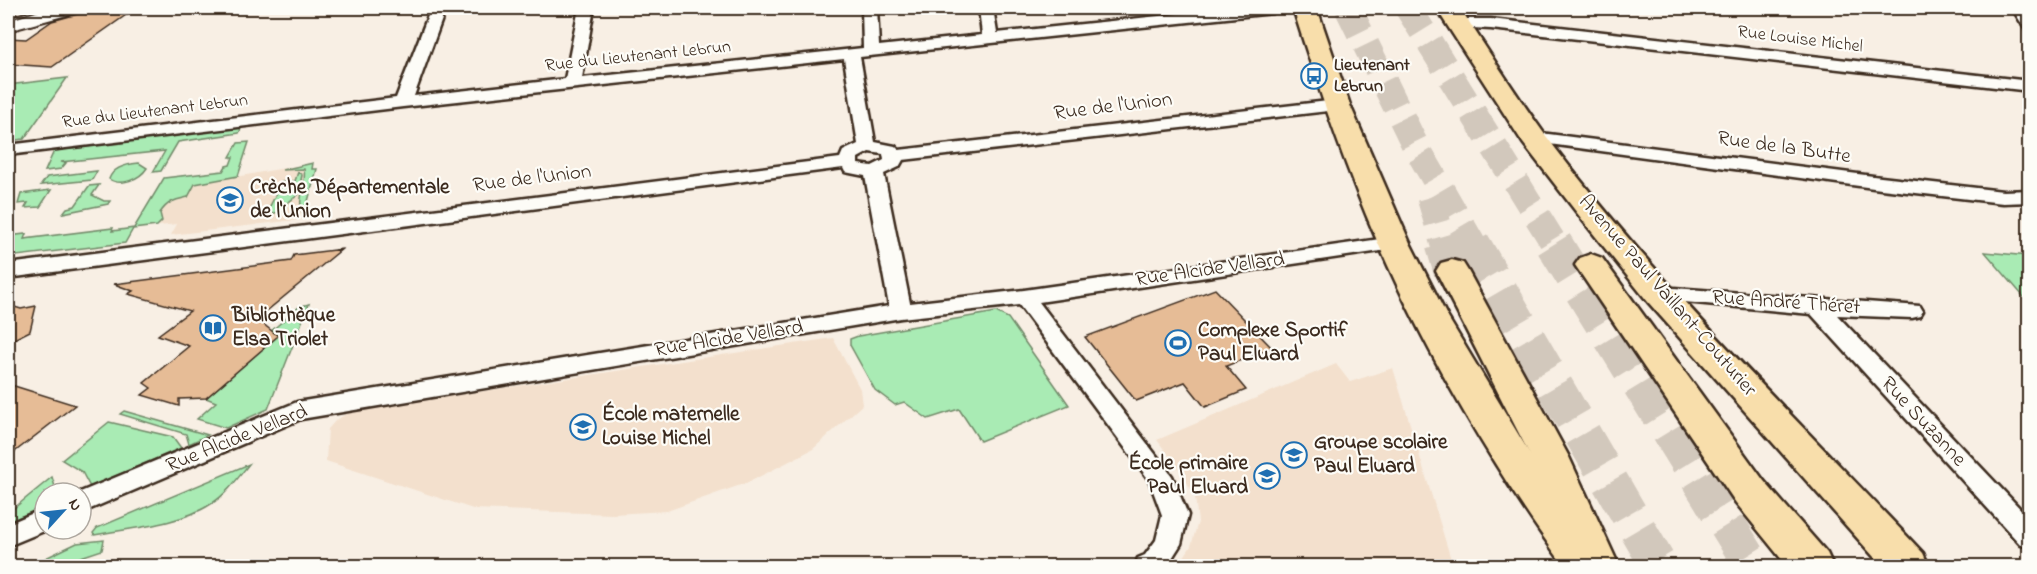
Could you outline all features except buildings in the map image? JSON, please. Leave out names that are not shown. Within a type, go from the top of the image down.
[{"type":"main road","points":[[1305,8],[1337,105],[1394,243],[1430,317],[1530,488],[1588,567]]},
{"type":"main road","name":"Avenue Paul Vaillant-Couturier","points":[[1453,16],[1533,137],[1660,294],[1908,567]]},
{"type":"main road","points":[[1591,265],[1750,492],[1812,567]]},
{"type":"main road","points":[[1452,271],[1550,457],[1598,567]]},
{"type":"street","points":[[8,9],[13,8]]},
{"type":"street","points":[[8,25],[66,8]]},
{"type":"street","points":[[403,102],[438,8]]},
{"type":"street","points":[[573,84],[586,8]]},
{"type":"street","points":[[869,8],[871,51]]},
{"type":"street","points":[[986,8],[990,38]]},
{"type":"street","name":"Rue du Lieutenant Lebrun","points":[[8,150],[403,102],[1274,8]]},
{"type":"street","points":[[2019,8],[2030,26]]},
{"type":"street","name":"Rue Louise Michel","points":[[1453,16],[1491,24],[2030,86]]},
{"type":"street","points":[[851,52],[867,146]]},
{"type":"street","name":"Rue de l'Union","points":[[894,156],[1337,105]]},
{"type":"street","name":"Rue de la Butte","points":[[1533,137],[1881,183],[2003,196],[2030,196]]},
{"type":"street","points":[[867,146],[879,146],[889,150],[894,156],[893,163],[874,172],[862,172],[852,168],[848,162],[849,155],[856,149],[867,146]]},
{"type":"street","name":"Rue de l'Union","points":[[8,271],[848,162]]},
{"type":"street","points":[[874,172],[901,310]]},
{"type":"street","name":"Rue Alcide Vellard","points":[[93,498],[297,411],[901,310],[1024,297],[1394,243]]},
{"type":"street","name":"Rue André Théret","points":[[1660,294],[1817,307],[1912,311]]},
{"type":"street","points":[[1024,297],[1160,476],[1175,515],[1168,544],[1154,563],[1148,567]]},
{"type":"street","name":"Rue Suzanne","points":[[1817,307],[2030,537]]},
{"type":"street","points":[[8,535],[33,524]]},
{"type":"shaded area","name":"Crèche Départementale de l'Union","points":[[313,163],[312,169],[317,169],[304,219],[171,235],[177,224],[133,229],[157,191]]},
{"type":"shaded area","name":"École maternelle Louise Michel","points":[[833,338],[860,389],[862,405],[813,449],[749,482],[667,511],[613,514],[473,509],[326,461],[328,429],[336,420],[352,411]]},
{"type":"shaded area","name":"Groupe scolaire Paul Eluard","points":[[1336,364],[1350,382],[1393,368],[1453,566],[1178,566],[1191,546],[1198,522],[1195,497],[1180,470],[1157,440]]},
{"type":"green space","points":[[67,78],[24,139],[8,141],[8,85]]},
{"type":"green space","points":[[242,127],[239,133],[178,142],[161,171],[153,172],[165,151],[61,162],[66,163],[61,169],[45,171],[54,151]]},
{"type":"green space","points":[[249,142],[238,176],[195,184],[188,197],[172,202],[163,209],[160,213],[162,221],[157,226],[133,229],[125,243],[8,257],[8,236],[26,234],[24,239],[113,228],[112,231],[134,228],[164,178],[223,171],[226,166],[230,165],[233,157],[230,157],[238,143]]},
{"type":"green space","points":[[139,163],[147,168],[130,181],[119,182],[109,179],[117,169]]},
{"type":"green space","points":[[313,163],[312,169],[317,169],[305,212],[302,212],[304,169],[282,170]]},
{"type":"green space","points":[[97,171],[92,180],[41,185],[47,177]]},
{"type":"green space","points":[[298,172],[302,175],[298,195],[286,204],[285,210],[265,216],[282,182],[295,181]]},
{"type":"green space","points":[[99,185],[92,195],[104,201],[110,201],[108,204],[63,213],[67,208],[75,206],[89,186]]},
{"type":"green space","points":[[51,190],[40,207],[25,208],[28,203],[18,204],[21,194]]},
{"type":"green space","points":[[1985,252],[2029,256],[2029,303]]},
{"type":"green space","points":[[309,304],[268,409],[226,428],[197,419],[216,402],[206,398],[275,338],[270,332],[299,307]]},
{"type":"green space","points":[[996,312],[1008,318],[1069,405],[980,441],[959,409],[928,419],[904,402],[895,405],[875,390],[850,345],[850,339],[858,336]]},
{"type":"green space","points":[[124,411],[208,435],[189,444],[186,434],[120,414]]},
{"type":"green space","points":[[109,422],[173,437],[181,448],[93,486],[93,481],[87,481],[82,472],[62,460]]},
{"type":"green space","points":[[249,464],[222,496],[184,517],[154,525],[94,535],[97,528]]},
{"type":"green space","points":[[33,493],[33,511],[8,522],[8,513]]},
{"type":"green space","points":[[104,540],[102,550],[54,566],[29,566],[77,543]]},
{"type":"tunnel","points":[[1348,8],[1414,143],[1473,245]]},
{"type":"tunnel","points":[[1408,8],[1555,245]]},
{"type":"tunnel","points":[[1430,197],[1444,245]]},
{"type":"tunnel","points":[[1444,244],[1452,271]]},
{"type":"tunnel","points":[[1472,244],[1659,566]]},
{"type":"tunnel","points":[[1554,244],[1753,566]]},
{"type":"tram line","points":[[8,20],[46,8]]},
{"type":"place","name":"Lieutenant Lebrun","points":[[1314,76]]},
{"type":"place","name":"Crèche Départementale de l'Union","points":[[230,200]]},
{"type":"place","name":"Bibliothèque Elsa Triolet","points":[[213,328]]},
{"type":"place","name":"Complexe Sportif Paul Eluard","points":[[1178,343]]},
{"type":"place","name":"École maternelle Louise Michel","points":[[583,427]]},
{"type":"place","name":"Groupe scolaire Paul Eluard","points":[[1294,455]]},
{"type":"place","name":"École primaire Paul Eluard","points":[[1267,476]]}]
